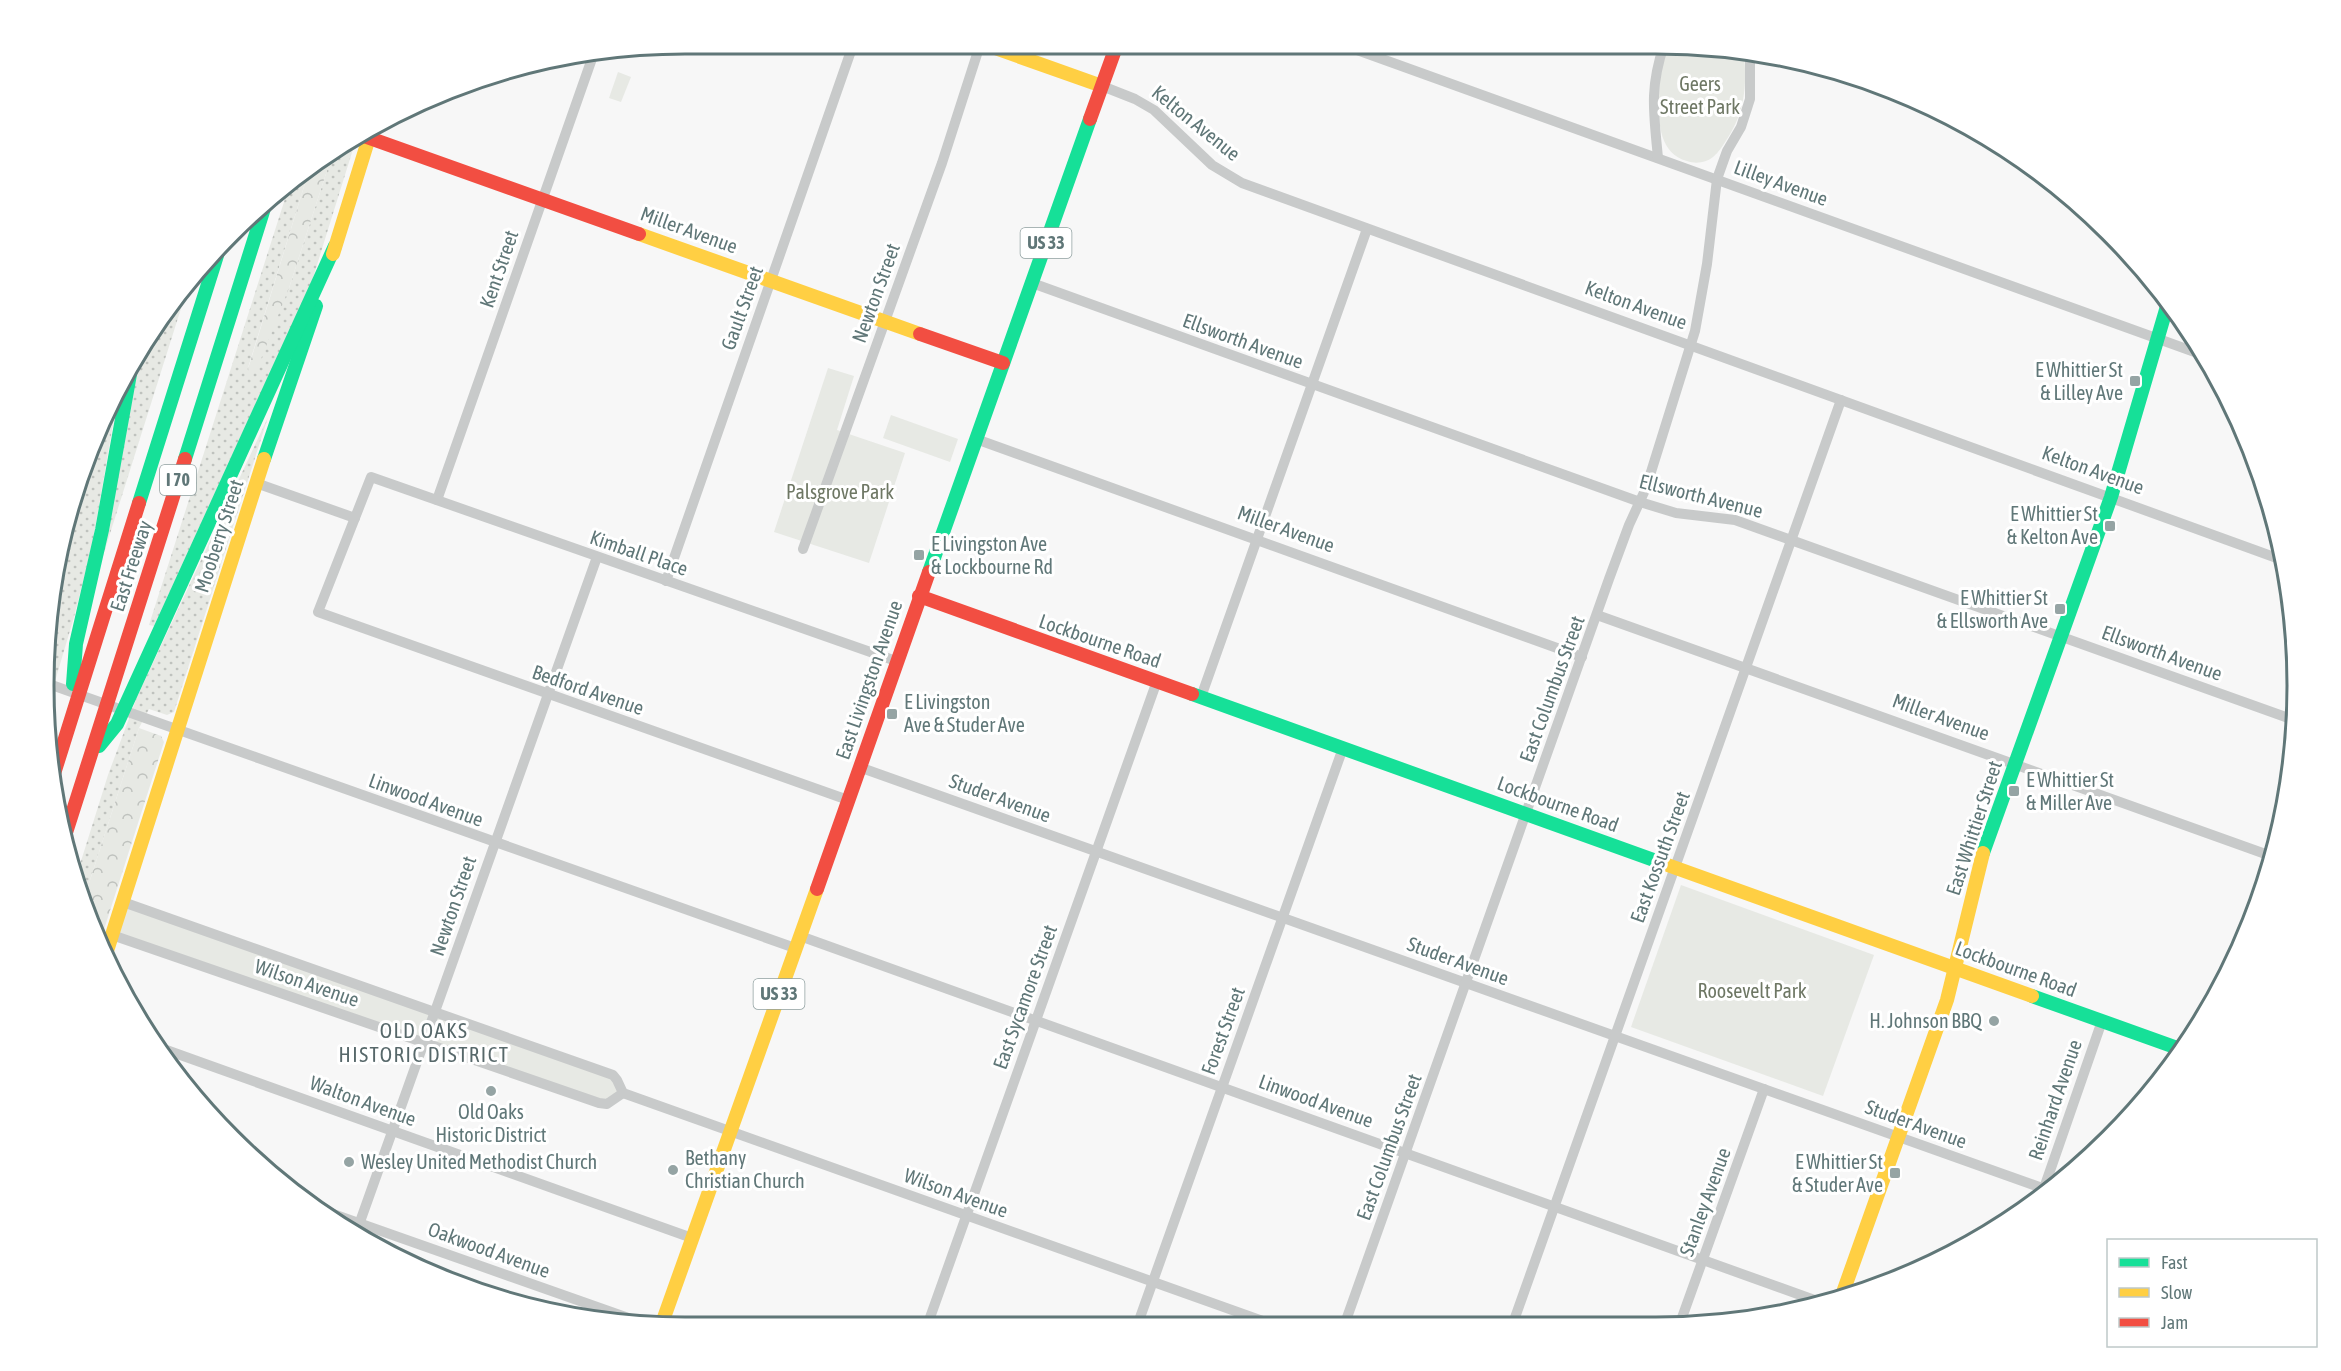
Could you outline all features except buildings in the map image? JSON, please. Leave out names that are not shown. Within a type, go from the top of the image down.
[{"type":"main road","name":"Kelton Avenue","points":[[1012,54],[1102,86]]},
{"type":"main road","name":"East Livingston Avenue","points":[[664,1316],[1113,54]]},
{"type":"main road","name":"Miller Avenue","points":[[374,137],[543,200],[1003,363]]},
{"type":"main road","name":"Mooberry Street","points":[[109,943],[256,483],[335,246],[365,142]]},
{"type":"main road","name":"East Freeway","points":[[69,822],[261,219]]},
{"type":"main road","points":[[90,758],[117,724],[335,246]]},
{"type":"main road","name":"East Freeway","points":[[58,759],[214,266]]},
{"type":"main road","name":"East Whittier Street","points":[[1845,1287],[1947,1000],[1981,857],[2110,497],[2165,313]]},
{"type":"main road","points":[[71,716],[76,644],[102,530],[127,392]]},
{"type":"main road","name":"Lockbourne Road","points":[[920,596],[1000,627],[1157,681],[2174,1047]]},
{"type":"street","name":"Gault Street","points":[[666,581],[850,54]]},
{"type":"street","name":"Newton Street","points":[[803,549],[942,163],[978,54]]},
{"type":"street","name":"Lilley Avenue","points":[[1368,54],[2190,350]]},
{"type":"street","points":[[1658,158],[1653,91],[1661,54]]},
{"type":"street","name":"Kent Street","points":[[437,500],[591,61]]},
{"type":"street","name":"East Columbus Street","points":[[1347,1317],[1629,525],[1640,502],[1690,345],[1707,264],[1717,179],[1727,151],[1741,127],[1750,99],[1750,61]]},
{"type":"street","name":"Kelton Avenue","points":[[1102,86],[1135,99],[1154,110],[1212,165],[1242,183],[2274,557]]},
{"type":"street","points":[[1201,697],[1367,229]]},
{"type":"street","name":"Ellsworth Avenue","points":[[1032,283],[1640,502],[1676,513],[1735,520],[2286,717]]},
{"type":"street","name":"East Kossuth Street","points":[[1515,1317],[1841,400]]},
{"type":"street","name":"Miller Avenue","points":[[976,439],[1582,657]]},
{"type":"street","name":"Kimball Place","points":[[355,518],[371,477],[896,662]]},
{"type":"street","points":[[256,483],[355,518]]},
{"type":"street","name":"Bedford Avenue","points":[[355,518],[318,612],[848,800]]},
{"type":"street","name":"Newton Street","points":[[358,1225],[597,557]]},
{"type":"street","name":"Miller Avenue","points":[[1597,615],[2264,853]]},
{"type":"street","name":"East Sycamore Street","points":[[930,1317],[1157,681]]},
{"type":"street","name":"Linwood Avenue","points":[[54,686],[495,843],[1036,1020],[1808,1298]]},
{"type":"street","name":"Forest Street","points":[[1140,1317],[1343,748]]},
{"type":"street","name":"Studer Avenue","points":[[859,767],[2039,1188]]},
{"type":"street","name":"Wilson Avenue","points":[[123,902],[613,1075],[623,1093],[1252,1317]]},
{"type":"street","name":"Wilson Avenue","points":[[112,935],[599,1103],[608,1104],[623,1093]]},
{"type":"street","name":"Reinhard Avenue","points":[[2047,1181],[2102,1021]]},
{"type":"street","name":"Walton Avenue","points":[[171,1052],[692,1238]]},
{"type":"street","name":"Stanley Avenue","points":[[1683,1316],[1764,1089]]},
{"type":"street","name":"Oakwood Avenue","points":[[372,1233],[611,1313]]},
{"type":"green space","name":"Geers Street Park","points":[[1666,54],[1744,60],[1745,87],[1738,119],[1719,151],[1704,162],[1690,162],[1678,157],[1666,145],[1659,118],[1662,66]]},
{"type":"green space","points":[[618,72],[631,77],[621,102],[609,98]]},
{"type":"green space","points":[[353,149],[312,281],[154,626],[149,625],[286,197],[306,181],[248,368],[289,288],[329,164]]},
{"type":"green space","points":[[329,164],[289,288],[257,369],[251,375],[248,369],[306,181]]},
{"type":"green space","points":[[183,303],[102,559],[135,377]]},
{"type":"green space","name":"Palsgrove Park","points":[[828,368],[854,376],[837,430],[905,453],[869,563],[774,532]]},
{"type":"green space","points":[[891,415],[958,439],[950,462],[883,438]]},
{"type":"green space","points":[[114,416],[92,546],[54,684],[59,603],[66,562],[88,483]]},
{"type":"green space","points":[[268,417],[174,712],[167,715],[149,709],[139,728],[88,887],[80,863],[108,775],[137,697]]},
{"type":"green space","points":[[139,728],[161,736],[164,742],[104,931],[88,887]]},
{"type":"green space","name":"Roosevelt Park","points":[[1681,885],[1874,955],[1823,1096],[1631,1027]]},
{"type":"green space","points":[[126,905],[614,1078],[622,1093],[608,1103],[117,934]]},
{"type":"traffic: fast","points":[[929,572],[1090,119]]},
{"type":"traffic: fast","points":[[185,459],[261,219]]},
{"type":"traffic: fast","points":[[99,746],[117,724],[335,246]]},
{"type":"traffic: fast","points":[[139,503],[214,266]]},
{"type":"traffic: fast","points":[[264,459],[316,306]]},
{"type":"traffic: fast","points":[[1983,853],[2111,497],[2165,313]]},
{"type":"traffic: fast","points":[[73,684],[76,644],[102,530],[127,392]]},
{"type":"traffic: fast","points":[[1192,694],[1662,863]]},
{"type":"traffic: fast","points":[[2032,996],[2174,1047]]},
{"type":"traffic: slow","points":[[1012,54],[1102,86]]},
{"type":"traffic: slow","points":[[333,254],[368,140]]},
{"type":"traffic: slow","points":[[639,234],[920,334]]},
{"type":"traffic: slow","points":[[109,943],[264,459]]},
{"type":"traffic: slow","points":[[1845,1287],[1947,1000],[1983,853]]},
{"type":"traffic: slow","points":[[1662,863],[2032,996]]},
{"type":"traffic: slow","points":[[664,1316],[817,889]]},
{"type":"traffic: jam","points":[[1090,119],[1113,54]]},
{"type":"traffic: jam","points":[[371,139],[639,234]]},
{"type":"traffic: jam","points":[[920,334],[1003,363]]},
{"type":"traffic: jam","points":[[69,822],[185,459]]},
{"type":"traffic: jam","points":[[58,760],[139,503]]},
{"type":"traffic: jam","points":[[817,889],[929,572]]},
{"type":"traffic: jam","points":[[919,596],[1192,694]]},
{"type":"place","name":"E Whittier St & Lilley Ave","points":[[2135,381]]},
{"type":"place","name":"E Whittier St & Kelton Ave","points":[[2110,526]]},
{"type":"place","name":"E Livingston Ave & Lockbourne Rd","points":[[919,555]]},
{"type":"place","name":"E Whittier St & Ellsworth Ave","points":[[2060,609]]},
{"type":"place","name":"E Livingston Ave & Studer Ave","points":[[892,714]]},
{"type":"place","name":"E Whittier St & Miller Ave","points":[[2014,791]]},
{"type":"place","name":"H. Johnson BBQ","points":[[1994,1021]]},
{"type":"place","name":"Old Oaks Historic District","points":[[491,1091]]},
{"type":"place","name":"Wesley United Methodist Church","points":[[349,1162]]},
{"type":"place","name":"Bethany Christian Church","points":[[673,1170]]},
{"type":"place","name":"E Whittier St & Studer Ave","points":[[1895,1173]]},
{"type":"district","name":"OLD OAKS HISTORIC DISTRICT","points":[[424,1043]]}]
